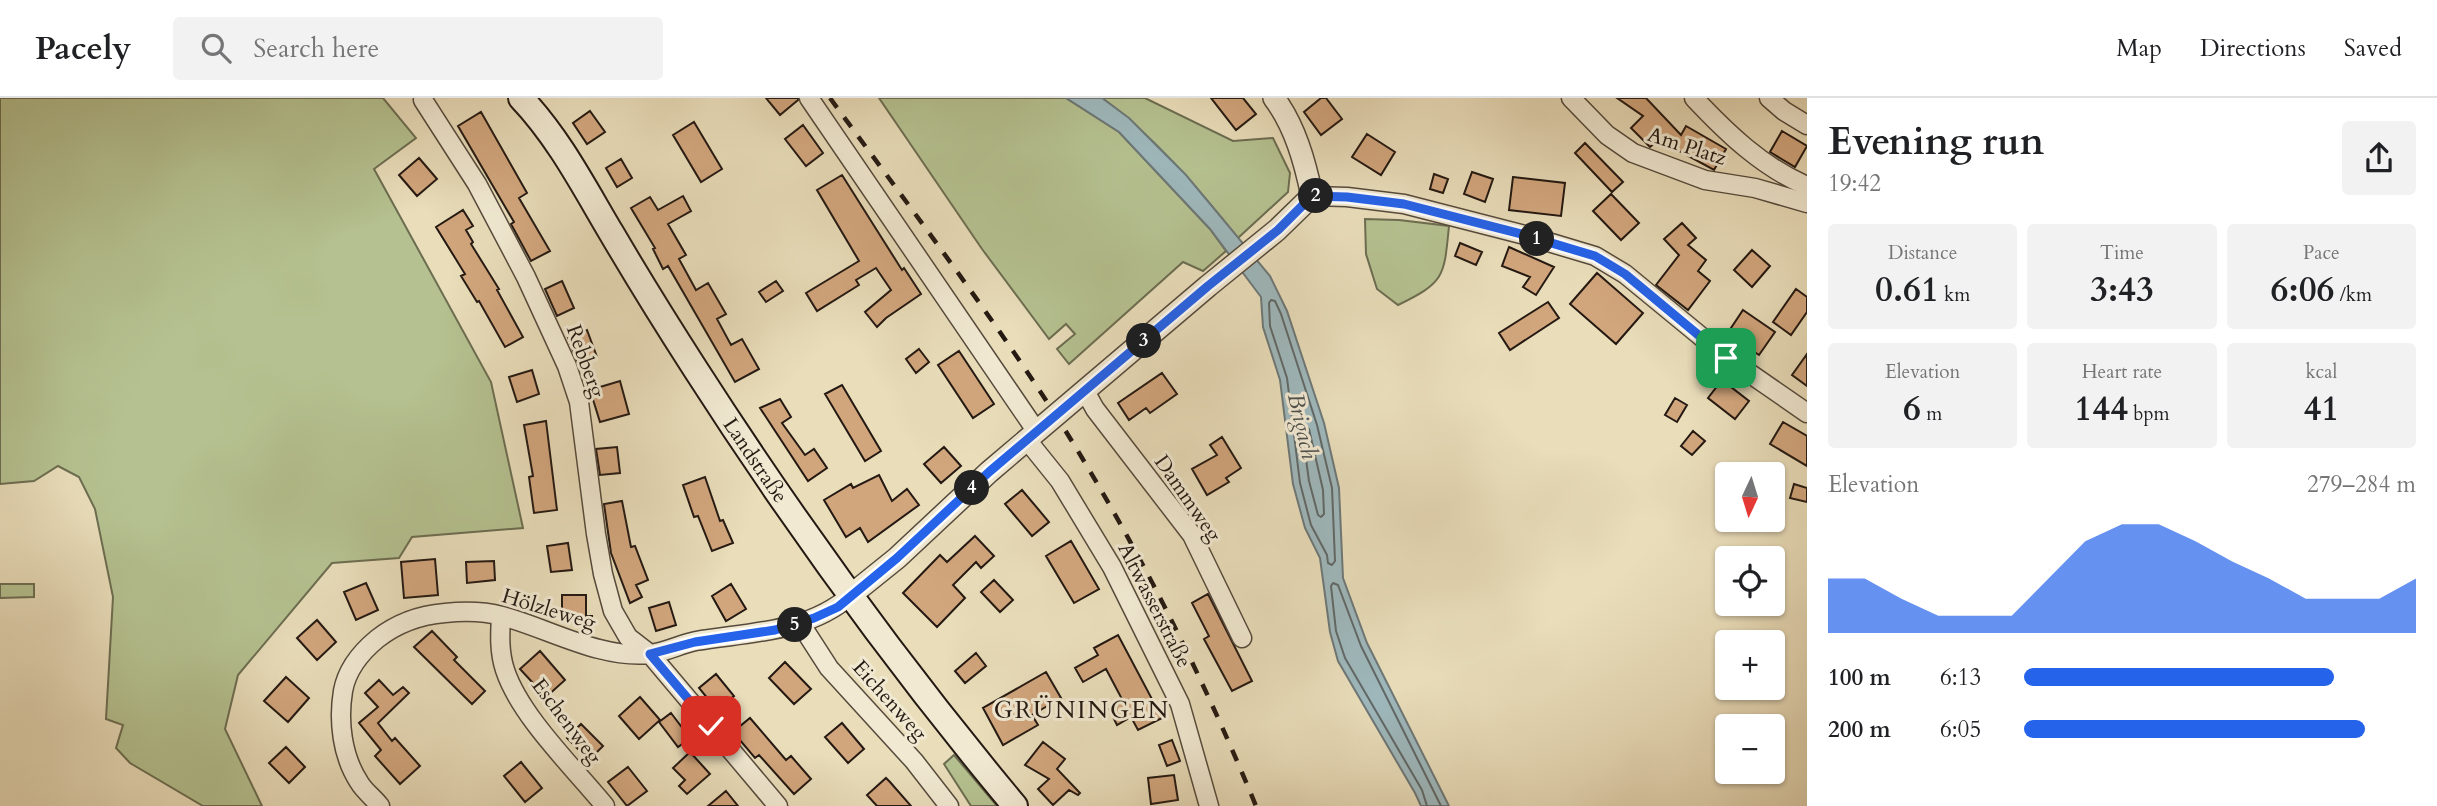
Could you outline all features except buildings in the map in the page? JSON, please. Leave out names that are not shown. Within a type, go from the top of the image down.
[{"type":"main road","name":"Landstraße","points":[[521,98],[557,141],[649,297],[728,421],[851,595],[944,719],[1015,806]]},
{"type":"street","name":"Altwasserstraße","points":[[809,98],[1032,436],[1112,568],[1180,704],[1209,806]]},
{"type":"street","points":[[1273,98],[1283,111],[1302,154],[1312,196]]},
{"type":"street","name":"Am Platz","points":[[1572,98],[1607,135],[1633,153],[1705,180],[1755,188],[1807,203]]},
{"type":"street","points":[[1694,98],[1721,126],[1764,163],[1807,187]]},
{"type":"street","points":[[1769,98],[1807,125]]},
{"type":"street","name":"Rebberg","points":[[422,100],[477,184],[527,277],[567,366],[579,401],[596,534],[613,611],[628,638],[650,654],[778,806]]},
{"type":"street","points":[[851,595],[897,558],[1032,436],[1278,230],[1312,196],[1404,204],[1595,256],[1625,274],[1726,358],[1807,413]]},
{"type":"street","name":"Dammweg","points":[[1085,391],[1095,409],[1192,535],[1242,638]]},
{"type":"street","name":"Hölzleweg","points":[[380,806],[359,783],[345,750],[340,710],[345,676],[364,649],[391,628],[430,614],[472,611],[501,616],[611,652],[650,654],[695,642],[800,624],[838,607],[851,595]]},
{"type":"street","name":"Eschenweg","points":[[501,616],[499,640],[505,669],[520,704],[605,806]]},
{"type":"street","name":"Eichenweg","points":[[800,624],[830,668],[914,761],[950,806]]},
{"type":"green space","points":[[0,98],[383,98],[416,138],[374,169],[491,382],[523,528],[412,537],[399,558],[332,563],[238,675],[225,729],[262,806],[203,806],[130,763],[116,748],[123,725],[106,719],[113,597],[95,509],[79,477],[58,466],[34,481],[0,484]]},
{"type":"green space","points":[[879,98],[1066,98],[1119,132],[1210,229],[1226,251],[1203,271],[1183,262],[1069,364],[1057,349],[1075,334],[1066,324],[1049,339],[982,249]]},
{"type":"green space","points":[[1102,98],[1145,98],[1233,141],[1273,138],[1290,173],[1288,192],[1238,238],[1158,146]]},
{"type":"green space","points":[[1365,219],[1449,226],[1446,257],[1439,276],[1425,290],[1398,305],[1377,289],[1366,254]]},
{"type":"green space","points":[[0,584],[34,584],[34,597],[0,598]]},
{"type":"green space","points":[[954,755],[997,806],[971,806],[944,764]]},
{"type":"water","name":"Brigach","points":[[1066,98],[1102,98],[1129,118],[1186,175],[1270,276],[1287,311],[1324,423],[1339,488],[1343,578],[1367,643],[1449,806],[1421,806],[1338,661],[1330,632],[1320,558],[1305,528],[1293,484],[1280,380],[1263,327],[1261,297],[1210,229],[1119,132]]},
{"type":"railway","points":[[830,98],[1001,334],[1084,461],[1139,557],[1189,655],[1256,806]]},
{"type":"district","name":"GRÜNINGEN","points":[[1082,710]]},
{"type":"route","points":[[711,726],[650,654],[695,642],[800,624],[838,607],[897,558],[989,472],[1278,230],[1312,196],[1404,204],[1595,256],[1625,274],[1726,358]]}]
